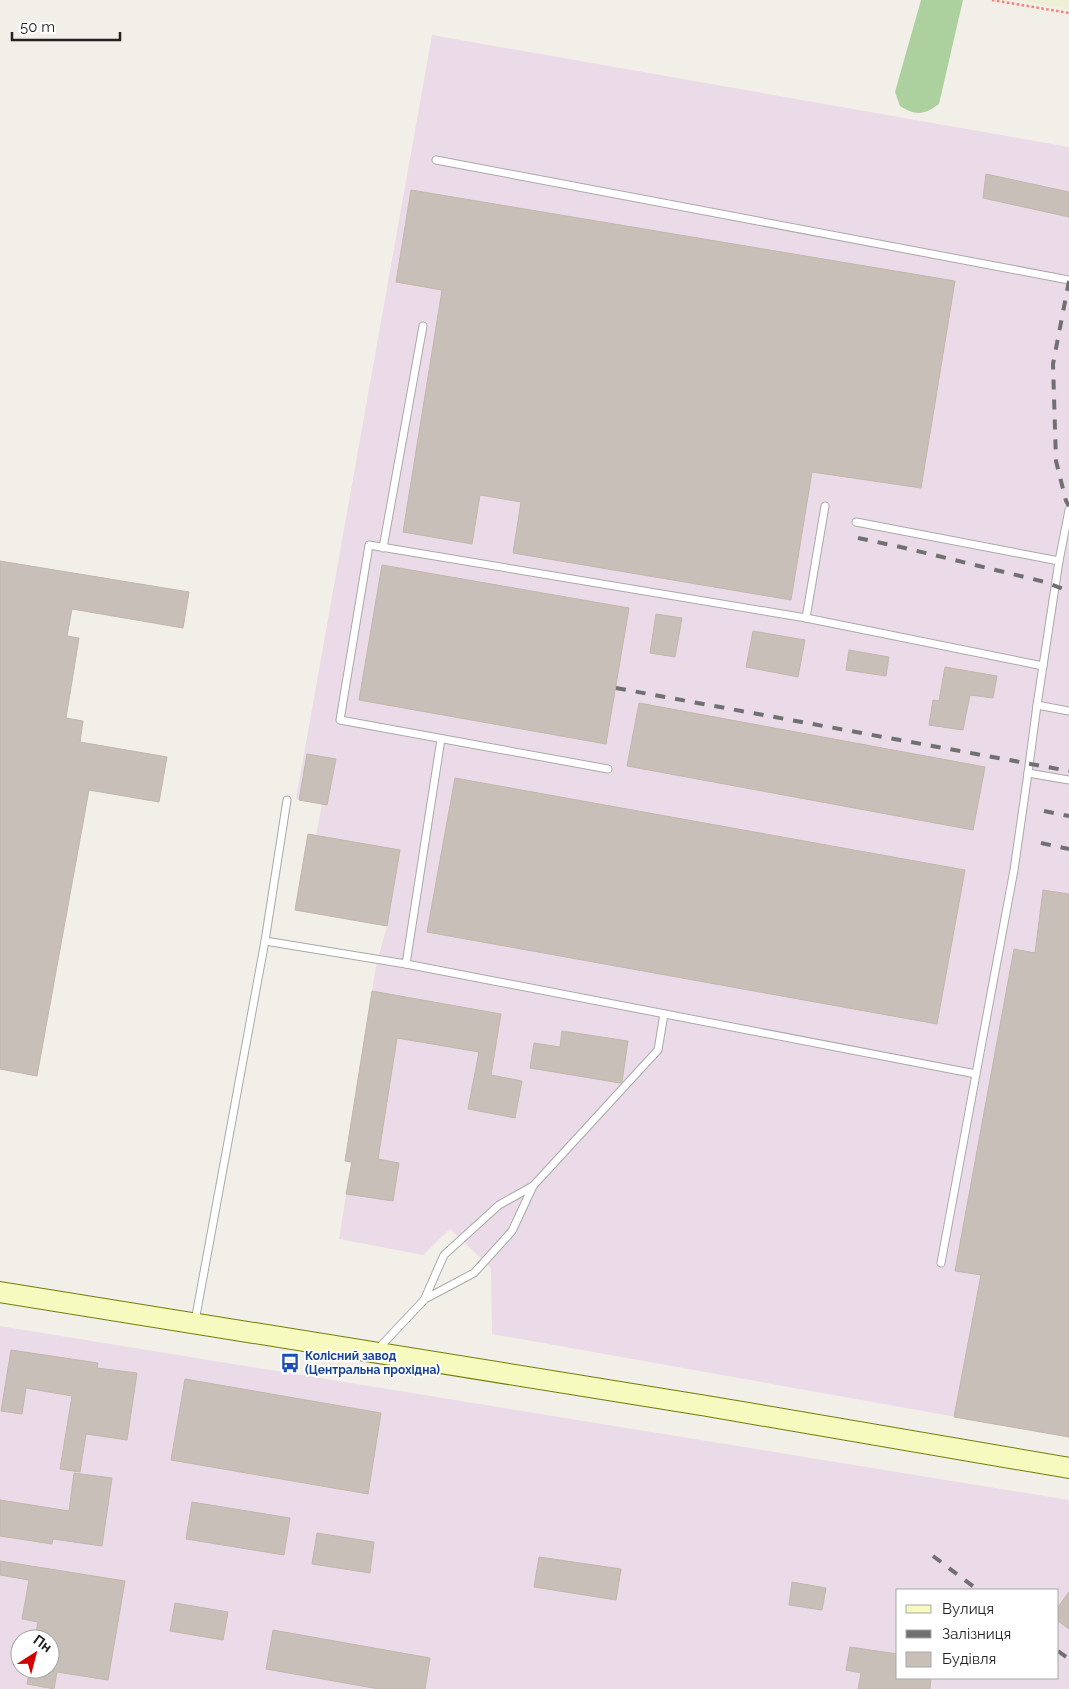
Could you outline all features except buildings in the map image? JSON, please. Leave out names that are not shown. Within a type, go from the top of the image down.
[{"type":"street","points":[[0,1292],[708,1406],[1069,1468]]},
{"type":"lane","points":[[436,160],[1069,280]]},
{"type":"lane","points":[[383,548],[423,326]]},
{"type":"lane","points":[[806,618],[824,506]]},
{"type":"lane","points":[[941,1263],[1014,870],[1058,561],[1069,510]]},
{"type":"lane","points":[[856,522],[1058,561]]},
{"type":"lane","points":[[608,769],[340,720],[370,545],[806,618],[1043,666]]},
{"type":"lane","points":[[1037,705],[1069,711]]},
{"type":"lane","points":[[406,964],[441,739]]},
{"type":"lane","points":[[1028,773],[1069,780]]},
{"type":"lane","points":[[194,1323],[265,940],[287,800]]},
{"type":"lane","points":[[265,940],[406,964],[976,1074]]},
{"type":"lane","points":[[375,1352],[425,1299],[474,1273],[512,1231],[534,1186],[658,1050],[664,1014]]},
{"type":"lane","points":[[425,1299],[444,1254],[499,1205],[534,1186]]},
{"type":"path","points":[[992,0],[1069,13]]},
{"type":"shaded area","points":[[432,35],[1069,147],[1069,1437],[492,1334],[491,1268],[450,1229],[423,1255],[339,1239],[351,1163],[345,1161],[376,966],[387,926],[295,910],[308,834],[316,835],[322,804],[296,799]]},
{"type":"shaded area","points":[[0,1326],[1069,1500],[1069,1689],[0,1689]]},
{"type":"green space","points":[[921,0],[963,0],[939,104],[924,112],[915,113],[900,106],[895,92]]},
{"type":"green space","points":[[1017,0],[1069,0],[1069,9]]},
{"type":"railway","points":[[1069,281],[1053,364],[1056,461],[1069,506]]},
{"type":"railway","points":[[858,538],[1045,582],[1069,591]]},
{"type":"railway","points":[[616,688],[1069,771]]},
{"type":"railway","points":[[1044,811],[1069,816]]},
{"type":"railway","points":[[1041,843],[1069,849]]},
{"type":"railway","points":[[933,1556],[977,1589]]},
{"type":"railway","points":[[1059,1652],[1069,1659]]},
{"type":"place","name":"Колісний завод (Центральна прохідна)","points":[[290,1363]]}]
